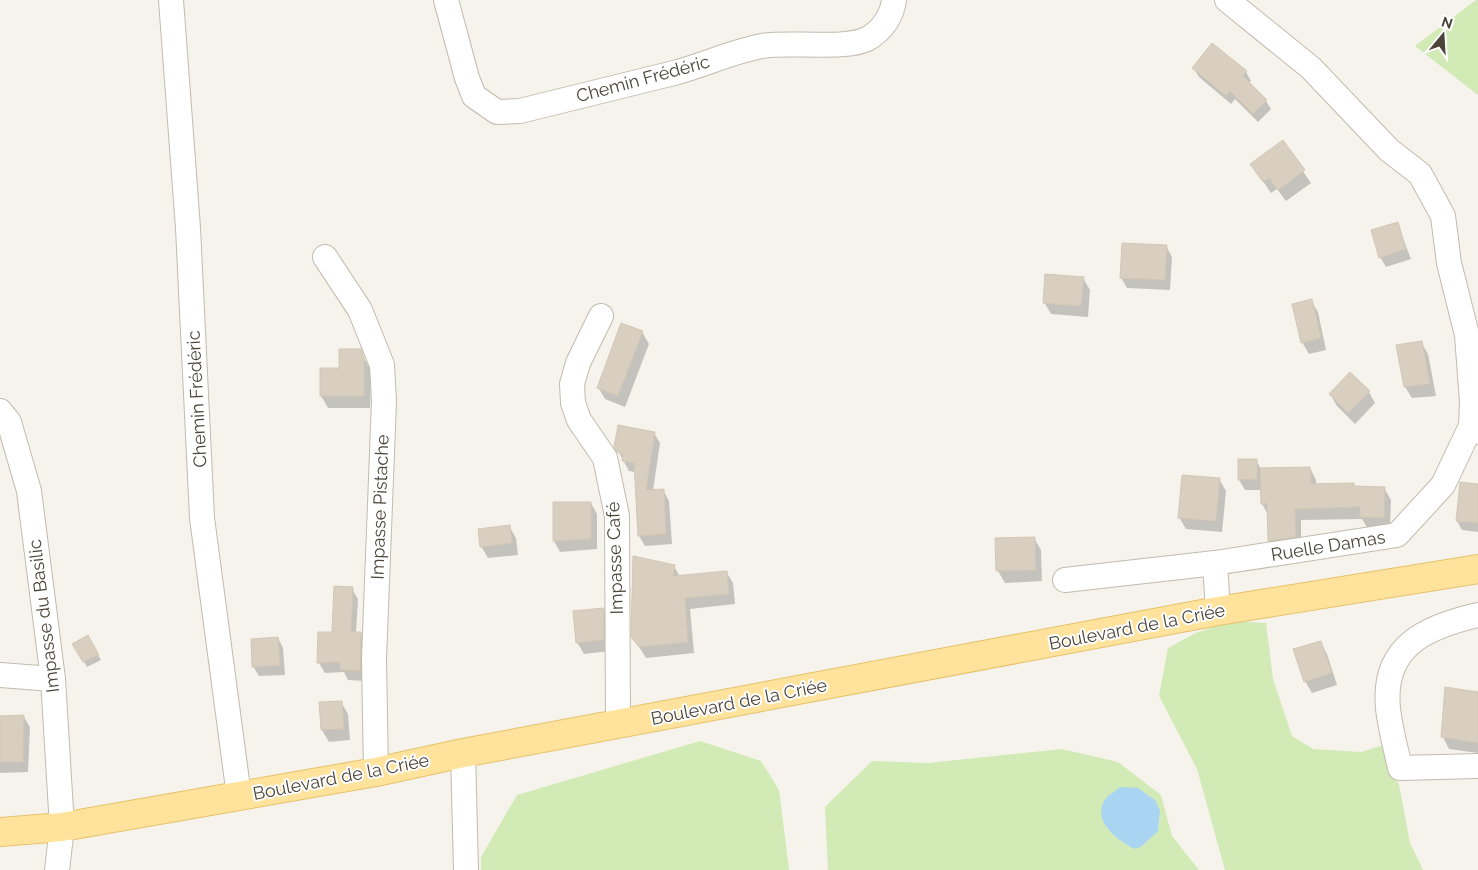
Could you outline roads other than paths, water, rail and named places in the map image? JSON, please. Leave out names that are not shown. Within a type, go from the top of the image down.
[{"type":"main road","name":"Boulevard de la Criée","points":[[0,832],[62,827],[376,772],[462,753],[1218,611],[1478,569]]},
{"type":"street","name":"Chemin Frédéric","points":[[171,0],[188,228],[202,518],[239,796]]},
{"type":"street","name":"Chemin Frédéric","points":[[446,0],[467,78],[474,96],[497,112],[520,111],[676,72],[730,54],[762,46],[785,43],[851,44],[866,39],[885,24],[892,10],[894,0]]},
{"type":"street","points":[[1227,0],[1311,68],[1389,150],[1420,174],[1443,216],[1449,263],[1467,335],[1475,429]]},
{"type":"street","name":"Impasse Pistache","points":[[325,257],[360,310],[382,365],[384,401],[374,659],[376,772]]},
{"type":"street","name":"Impasse Café","points":[[601,316],[578,363],[572,384],[573,403],[579,420],[605,458],[617,516],[618,725]]},
{"type":"street","name":"Impasse du Basilic","points":[[0,411],[9,422],[29,491],[52,679],[62,827],[57,870]]},
{"type":"street","name":"Ruelle Damas","points":[[1065,580],[1215,563],[1397,535],[1443,485],[1475,429]]},
{"type":"street","points":[[1215,563],[1218,611]]},
{"type":"street","points":[[1478,615],[1453,620],[1416,638],[1400,652],[1392,670],[1388,707],[1400,768],[1478,766]]},
{"type":"street","points":[[0,675],[52,679]]},
{"type":"street","points":[[462,753],[466,870]]},
{"type":"water","points":[[1120,787],[1138,788],[1155,800],[1160,811],[1158,831],[1142,846],[1135,849],[1113,835],[1103,821],[1101,813],[1102,805],[1107,797]]}]
